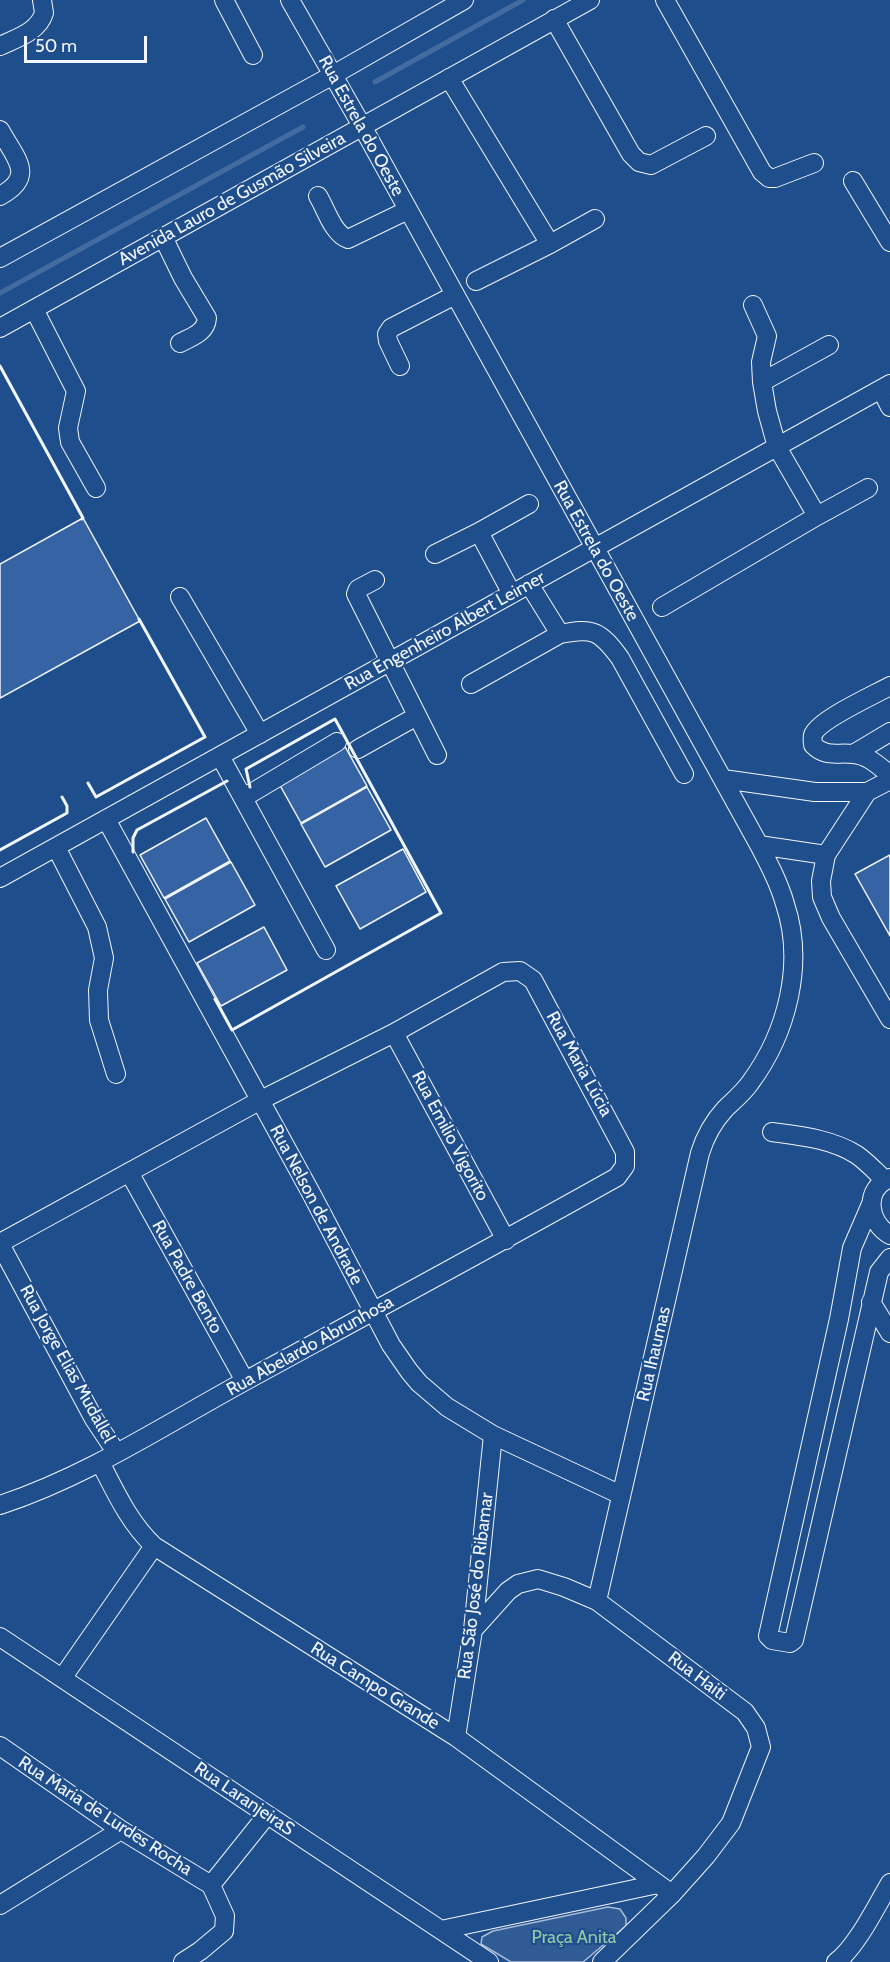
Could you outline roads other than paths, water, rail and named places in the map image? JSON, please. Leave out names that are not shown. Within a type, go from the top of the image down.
[{"type":"street","points":[[0,46],[31,31],[38,25],[44,13],[42,0]]},
{"type":"street","points":[[224,0],[253,55]]},
{"type":"street","name":"Rua Estrela do Oeste","points":[[290,0],[362,126],[776,878],[792,933],[793,969],[789,997],[781,1026],[769,1054],[749,1085],[722,1112]]},
{"type":"street","points":[[0,258],[333,75],[464,0]]},
{"type":"street","name":"Avenida Lauro de Gusmão Silveira","points":[[0,328],[590,0]]},
{"type":"street","points":[[665,0],[762,172],[769,178],[775,178],[814,163]]},
{"type":"street","points":[[554,20],[631,153],[639,162],[651,165],[706,136]]},
{"type":"street","points":[[449,78],[550,244]]},
{"type":"street","points":[[0,130],[22,169],[20,180],[14,188],[0,196]]},
{"type":"street","points":[[853,181],[890,242]]},
{"type":"street","points":[[318,196],[342,237],[348,239],[408,210]]},
{"type":"street","points":[[476,281],[595,219]]},
{"type":"street","points":[[163,237],[183,278],[207,318],[207,325],[201,331],[180,344]]},
{"type":"street","points":[[400,366],[388,341],[387,334],[391,328],[455,295]]},
{"type":"street","points":[[753,305],[767,336],[760,362],[767,411],[777,447],[817,516]]},
{"type":"street","points":[[34,309],[76,391],[68,428],[70,442],[96,488]]},
{"type":"street","points":[[762,382],[829,345]]},
{"type":"street","points":[[886,387],[890,407]]},
{"type":"street","name":"Rua Engenheiro Albert Leimer","points":[[0,878],[886,387]]},
{"type":"street","points":[[662,607],[868,488]]},
{"type":"street","points":[[435,554],[529,504]]},
{"type":"street","points":[[479,532],[513,594]]},
{"type":"street","points":[[375,580],[358,590],[356,594],[437,755]]},
{"type":"street","points":[[529,584],[560,634]]},
{"type":"street","points":[[180,597],[260,734]]},
{"type":"street","points":[[471,684],[560,634],[583,629],[599,634],[620,658],[684,774]]},
{"type":"street","points":[[890,686],[825,721],[813,735],[813,745],[823,753],[855,753],[870,759],[890,775]]},
{"type":"street","points":[[358,749],[417,716]]},
{"type":"street","points":[[855,753],[890,732]]},
{"type":"street","points":[[243,798],[337,742]]},
{"type":"street","points":[[220,756],[326,950]]},
{"type":"street","points":[[723,779],[815,792],[867,792],[890,780]]},
{"type":"street","points":[[867,792],[826,855],[821,880],[822,897],[831,918],[890,1019]]},
{"type":"street","name":"Rua Nelson de Andrade","points":[[106,819],[400,1359],[419,1383],[447,1407],[493,1435],[621,1495]]},
{"type":"street","points":[[759,845],[826,855]]},
{"type":"street","points":[[56,847],[97,927],[104,958],[98,990],[99,1020],[116,1074]]},
{"type":"street","name":"Rua Maria Lúcia","points":[[394,1033],[504,972],[520,971],[533,980],[626,1152],[625,1166],[617,1177]]},
{"type":"street","points":[[0,1244],[259,1101],[394,1033]]},
{"type":"street","name":"Rua Emilio Vigorito","points":[[394,1033],[506,1240]]},
{"type":"street","name":"Rua Ihaumas","points":[[597,1601],[700,1153],[707,1135],[722,1112]]},
{"type":"street","points":[[772,1132],[818,1139],[846,1149],[888,1179],[875,1190],[852,1248],[839,1319],[768,1636],[772,1640],[790,1644],[794,1640],[879,1272],[890,1258]]},
{"type":"street","name":"Rua Padre Bento","points":[[129,1172],[245,1381]]},
{"type":"street","name":"Rua Abelardo Abrunhosa","points":[[0,1505],[29,1495],[100,1462],[617,1177]]},
{"type":"street","points":[[871,1204],[875,1222],[890,1235]]},
{"type":"street","name":"Rua Jorge Elias Mudallel","points":[[0,1244],[94,1419],[116,1452]]},
{"type":"street","points":[[872,1302],[890,1334]]},
{"type":"street","name":"Rua São José do Ribamar","points":[[456,1737],[473,1630],[493,1435]]},
{"type":"street","name":"Rua Campo Grande","points":[[100,1462],[124,1511],[154,1546],[456,1737],[665,1889]]},
{"type":"street","points":[[63,1677],[154,1546]]},
{"type":"street","name":"Rua Haiti","points":[[473,1630],[508,1591],[518,1584],[538,1579],[564,1587],[597,1601],[745,1712],[756,1728],[761,1747],[731,1822],[706,1856],[665,1889],[602,1962]]},
{"type":"street","name":"Rua LaranjeiraS","points":[[0,1637],[489,1962]]},
{"type":"street","name":"Rua Maria de Lurdes Rocha","points":[[0,1746],[121,1830],[211,1885]]},
{"type":"street","points":[[183,1962],[224,1931],[225,1916],[211,1885],[267,1815]]},
{"type":"street","points":[[0,1905],[121,1830]]},
{"type":"street","points":[[845,1961],[890,1883]]},
{"type":"street","points":[[441,1930],[665,1889]]},
{"type":"waterway","points":[[375,82],[523,0]]},
{"type":"waterway","points":[[0,293],[303,127]]},
{"type":"park label","name":"Praça Anita","points":[[574,1938]]}]
